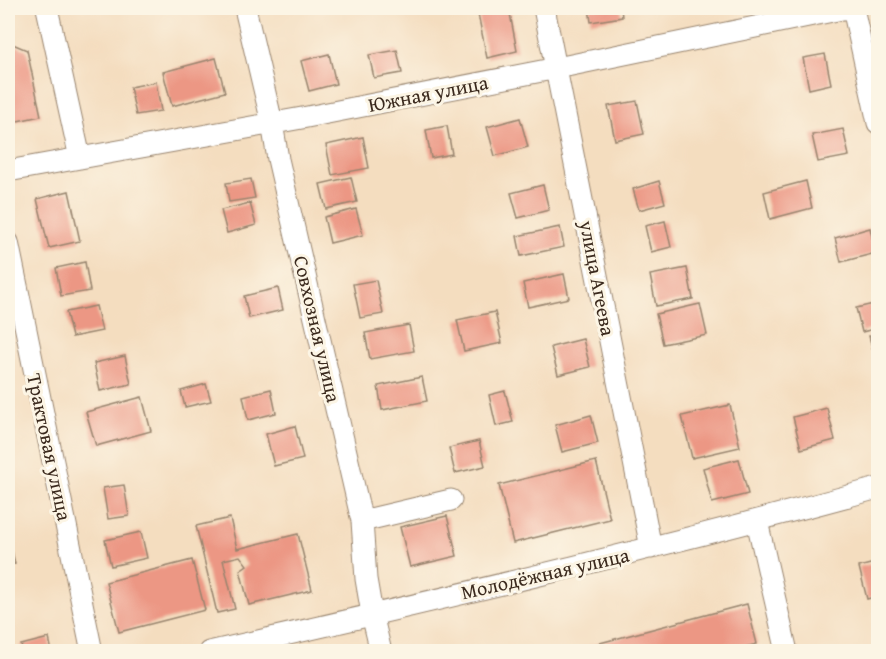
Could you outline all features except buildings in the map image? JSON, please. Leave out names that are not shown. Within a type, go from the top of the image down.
[{"type":"street","points":[[47,8],[80,158]]},
{"type":"street","name":"Совхозная улица","points":[[245,8],[362,521],[366,579],[381,651]]},
{"type":"street","name":"улица Агеева","points":[[544,8],[651,548]]},
{"type":"street","name":"Южная улица","points":[[8,171],[557,68],[847,8]]},
{"type":"street","points":[[853,8],[879,123]]},
{"type":"street","name":"Трактовая улица","points":[[8,242],[92,651]]},
{"type":"street","name":"Молодёжная улица","points":[[209,651],[651,548],[879,488]]},
{"type":"street","points":[[362,521],[451,500]]},
{"type":"street","points":[[758,521],[788,651]]}]
